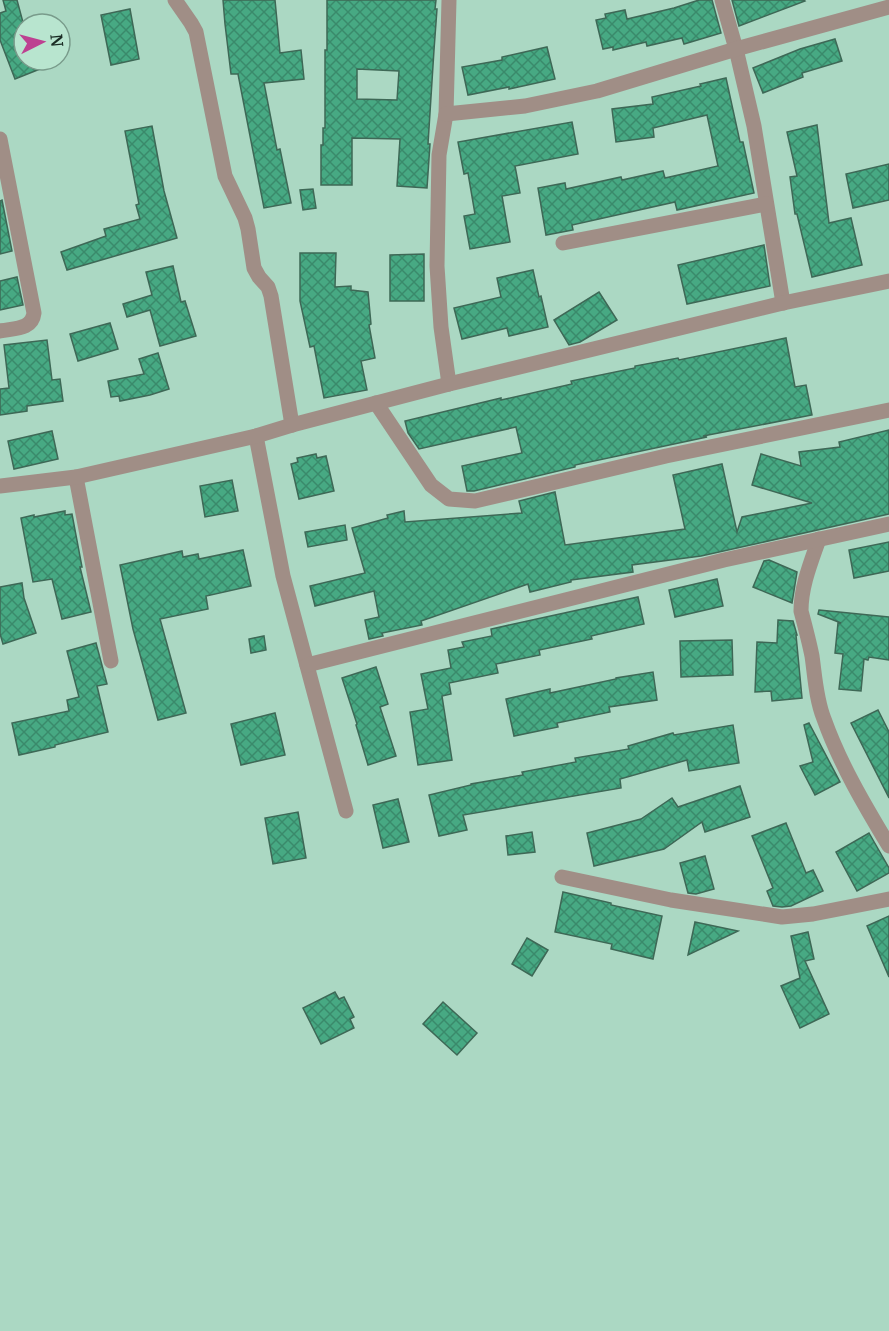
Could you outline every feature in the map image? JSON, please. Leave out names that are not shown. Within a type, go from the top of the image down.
[{"type":"street","points":[[175,0],[196,32],[225,176],[245,218],[254,268],[259,278],[268,287],[271,296],[292,424]]},
{"type":"street","points":[[449,0],[446,114],[440,155],[437,266],[441,327],[449,384]]},
{"type":"street","points":[[722,0],[754,126],[783,303]]},
{"type":"street","points":[[446,114],[525,106],[597,91],[736,49],[889,8]]},
{"type":"street","points":[[0,139],[34,313],[29,325],[0,331]]},
{"type":"street","points":[[563,243],[766,204]]},
{"type":"street","points":[[0,486],[76,477],[256,436],[292,424],[449,384],[783,303],[889,281]]},
{"type":"street","points":[[376,403],[431,485],[449,499],[475,501],[666,456],[889,410]]},
{"type":"street","points":[[256,436],[283,576],[346,811]]},
{"type":"street","points":[[76,477],[111,661]]},
{"type":"street","points":[[307,664],[724,560],[889,524]]},
{"type":"street","points":[[819,539],[809,568],[801,604],[812,657],[816,691],[823,719],[842,761],[889,846]]},
{"type":"street","points":[[562,877],[670,900],[782,917],[813,914],[889,899]]},
{"type":"building","points":[[3,0],[17,0],[20,12],[12,12],[12,71],[0,40],[0,13],[6,11]]},
{"type":"building","points":[[223,0],[275,0],[280,53],[301,50],[304,79],[264,83],[277,150],[280,149],[291,203],[264,208],[238,74],[231,74]]},
{"type":"building","points":[[327,0],[436,0],[427,188],[397,186],[400,139],[352,138],[352,185],[321,185],[321,145],[323,145],[323,128],[325,128],[325,50],[327,50]],"holes":[[[357,69],[399,71],[397,100],[357,99]]]},
{"type":"building","points":[[699,0],[712,0],[721,33],[684,44],[682,38],[647,46],[646,42],[613,50],[613,47],[603,49],[596,20],[606,18],[605,14],[625,10],[627,19]]},
{"type":"building","points":[[732,0],[804,0],[805,1],[739,26]]},
{"type":"building","points":[[130,9],[139,59],[111,65],[101,15]]},
{"type":"building","points":[[835,39],[842,61],[802,73],[803,77],[763,93],[753,68],[800,49]]},
{"type":"building","points":[[547,47],[555,79],[468,95],[462,67],[502,60],[502,57]]},
{"type":"building","points":[[12,72],[32,72],[15,79]]},
{"type":"building","points":[[726,78],[754,193],[677,210],[675,202],[572,225],[573,230],[546,235],[538,188],[565,183],[566,189],[663,171],[665,178],[718,166],[707,115],[653,128],[654,137],[616,142],[612,109],[653,104],[652,97]]},
{"type":"building","points":[[572,122],[578,154],[515,166],[520,193],[502,196],[510,242],[470,249],[464,216],[475,214],[468,173],[464,174],[458,142]]},
{"type":"building","points":[[817,125],[829,223],[851,218],[862,265],[812,277],[797,214],[795,214],[790,177],[797,176],[787,132]]},
{"type":"building","points":[[152,126],[164,191],[177,238],[67,270],[61,252],[106,236],[104,229],[140,219],[125,131]]},
{"type":"building","points":[[889,164],[889,200],[853,208],[846,174]]},
{"type":"building","points":[[313,189],[316,208],[303,210],[300,190]]},
{"type":"building","points":[[2,200],[12,251],[0,254],[0,201]]},
{"type":"building","points":[[764,245],[770,286],[687,304],[678,265]]},
{"type":"building","points":[[300,253],[336,253],[335,287],[351,286],[351,290],[368,292],[371,324],[369,325],[375,358],[361,361],[367,390],[324,398],[314,346],[310,347],[300,301]]},
{"type":"building","points":[[424,254],[424,301],[390,301],[390,255]]},
{"type":"building","points":[[173,266],[181,302],[185,301],[196,336],[160,346],[150,310],[127,317],[123,304],[152,295],[146,272]]},
{"type":"building","points":[[533,270],[548,327],[509,336],[507,328],[462,339],[454,308],[501,297],[497,278]]},
{"type":"building","points":[[17,277],[23,305],[0,310],[0,281]]},
{"type":"building","points":[[599,292],[617,320],[580,342],[569,345],[554,320]]},
{"type":"building","points":[[110,323],[118,349],[78,361],[70,334]]},
{"type":"building","points":[[786,338],[795,387],[806,385],[812,415],[703,436],[707,437],[575,465],[575,467],[474,491],[467,491],[462,466],[522,453],[516,427],[419,449],[408,433],[405,421],[572,384],[571,381],[635,368],[635,366],[678,358],[679,360]]},
{"type":"building","points":[[47,340],[52,380],[60,379],[63,401],[27,406],[27,411],[0,415],[0,389],[9,388],[4,345]]},
{"type":"building","points":[[158,353],[169,389],[120,401],[119,396],[111,397],[108,381],[144,374],[139,359]]},
{"type":"building","points":[[889,430],[889,514],[701,556],[632,565],[633,572],[571,580],[571,582],[530,592],[528,584],[421,621],[422,625],[382,633],[383,636],[369,639],[365,620],[379,617],[374,591],[315,606],[310,586],[365,573],[352,528],[388,518],[387,515],[404,511],[405,522],[522,513],[519,501],[555,492],[565,545],[685,529],[673,475],[722,464],[737,532],[742,517],[812,503],[752,485],[761,454],[801,466],[799,452],[840,447],[839,442]]},
{"type":"building","points":[[52,431],[58,459],[14,469],[8,441]]},
{"type":"building","points":[[316,454],[317,458],[326,456],[334,491],[299,499],[291,464],[298,462],[297,458]]},
{"type":"building","points":[[232,480],[238,511],[205,517],[200,486]]},
{"type":"building","points":[[65,511],[65,515],[72,514],[82,567],[80,567],[91,612],[62,619],[52,579],[33,582],[21,518]]},
{"type":"building","points":[[345,525],[347,540],[308,547],[305,532]]},
{"type":"building","points":[[889,542],[889,571],[854,578],[849,550]]},
{"type":"building","points":[[243,550],[251,586],[206,596],[208,609],[160,619],[186,713],[158,720],[133,629],[120,565],[182,551],[183,557],[198,554],[199,559]]},
{"type":"building","points":[[769,560],[797,572],[792,603],[753,587],[764,561]]},
{"type":"building","points":[[717,579],[723,606],[675,617],[669,590]]},
{"type":"building","points":[[22,583],[24,598],[36,633],[3,644],[0,634],[0,587]]},
{"type":"building","points":[[638,597],[644,624],[591,636],[592,639],[539,650],[540,655],[496,664],[498,673],[449,683],[451,694],[442,696],[452,760],[418,765],[410,712],[428,709],[421,674],[451,668],[448,650],[464,647],[462,642],[492,636],[491,629]]},
{"type":"building","points":[[819,610],[889,617],[889,660],[869,657],[868,660],[864,659],[861,691],[839,689],[843,654],[835,653],[838,623],[841,623],[818,614]]},
{"type":"building","points":[[778,620],[793,621],[797,635],[802,698],[772,701],[771,691],[755,692],[757,642],[777,643]]},
{"type":"building","points":[[264,636],[266,650],[251,653],[249,639]]},
{"type":"building","points":[[732,640],[733,675],[681,677],[680,641]]},
{"type":"building","points":[[96,643],[107,684],[97,686],[108,732],[19,755],[12,723],[69,711],[67,700],[79,697],[67,651]]},
{"type":"building","points":[[376,667],[388,704],[380,707],[396,756],[368,765],[342,678]]},
{"type":"building","points":[[653,672],[657,700],[609,707],[610,712],[557,723],[558,727],[514,736],[506,699],[550,689],[550,693]]},
{"type":"building","points":[[878,710],[889,732],[889,798],[851,723]]},
{"type":"building","points":[[275,713],[285,755],[241,765],[231,724]]},
{"type":"building","points":[[809,723],[840,782],[815,795],[800,766],[813,762],[804,725]]},
{"type":"building","points":[[733,725],[739,763],[689,771],[687,760],[620,779],[621,788],[463,815],[467,830],[439,836],[429,795],[471,784],[523,775],[522,772],[576,762],[575,758],[629,749],[628,746],[673,733],[674,735]]},
{"type":"building","points":[[740,786],[750,817],[705,832],[702,822],[664,849],[594,866],[587,833],[641,819],[672,798],[678,807]]},
{"type":"building","points":[[398,799],[409,842],[383,848],[373,805]]},
{"type":"building","points":[[298,812],[306,858],[273,864],[265,818]]},
{"type":"building","points":[[786,823],[806,873],[813,870],[823,891],[791,906],[782,907],[773,906],[767,891],[773,888],[752,836]]},
{"type":"building","points":[[532,832],[535,852],[508,855],[506,836]]},
{"type":"building","points":[[869,833],[889,868],[889,873],[857,891],[836,852]]},
{"type":"building","points":[[705,856],[714,889],[696,894],[688,893],[680,863]]},
{"type":"building","points":[[563,892],[662,916],[653,959],[611,949],[612,944],[555,932]]},
{"type":"building","points":[[889,916],[889,977],[867,926]]},
{"type":"building","points":[[695,922],[738,931],[688,955]]},
{"type":"building","points":[[808,932],[814,959],[805,961],[829,1014],[800,1028],[781,986],[800,978],[791,936]]},
{"type":"building","points":[[527,938],[548,950],[532,976],[512,964]]},
{"type":"building","points":[[335,992],[339,999],[344,997],[354,1017],[350,1019],[354,1028],[321,1044],[303,1008]]},
{"type":"building","points":[[443,1002],[477,1033],[457,1055],[423,1024]]}]
